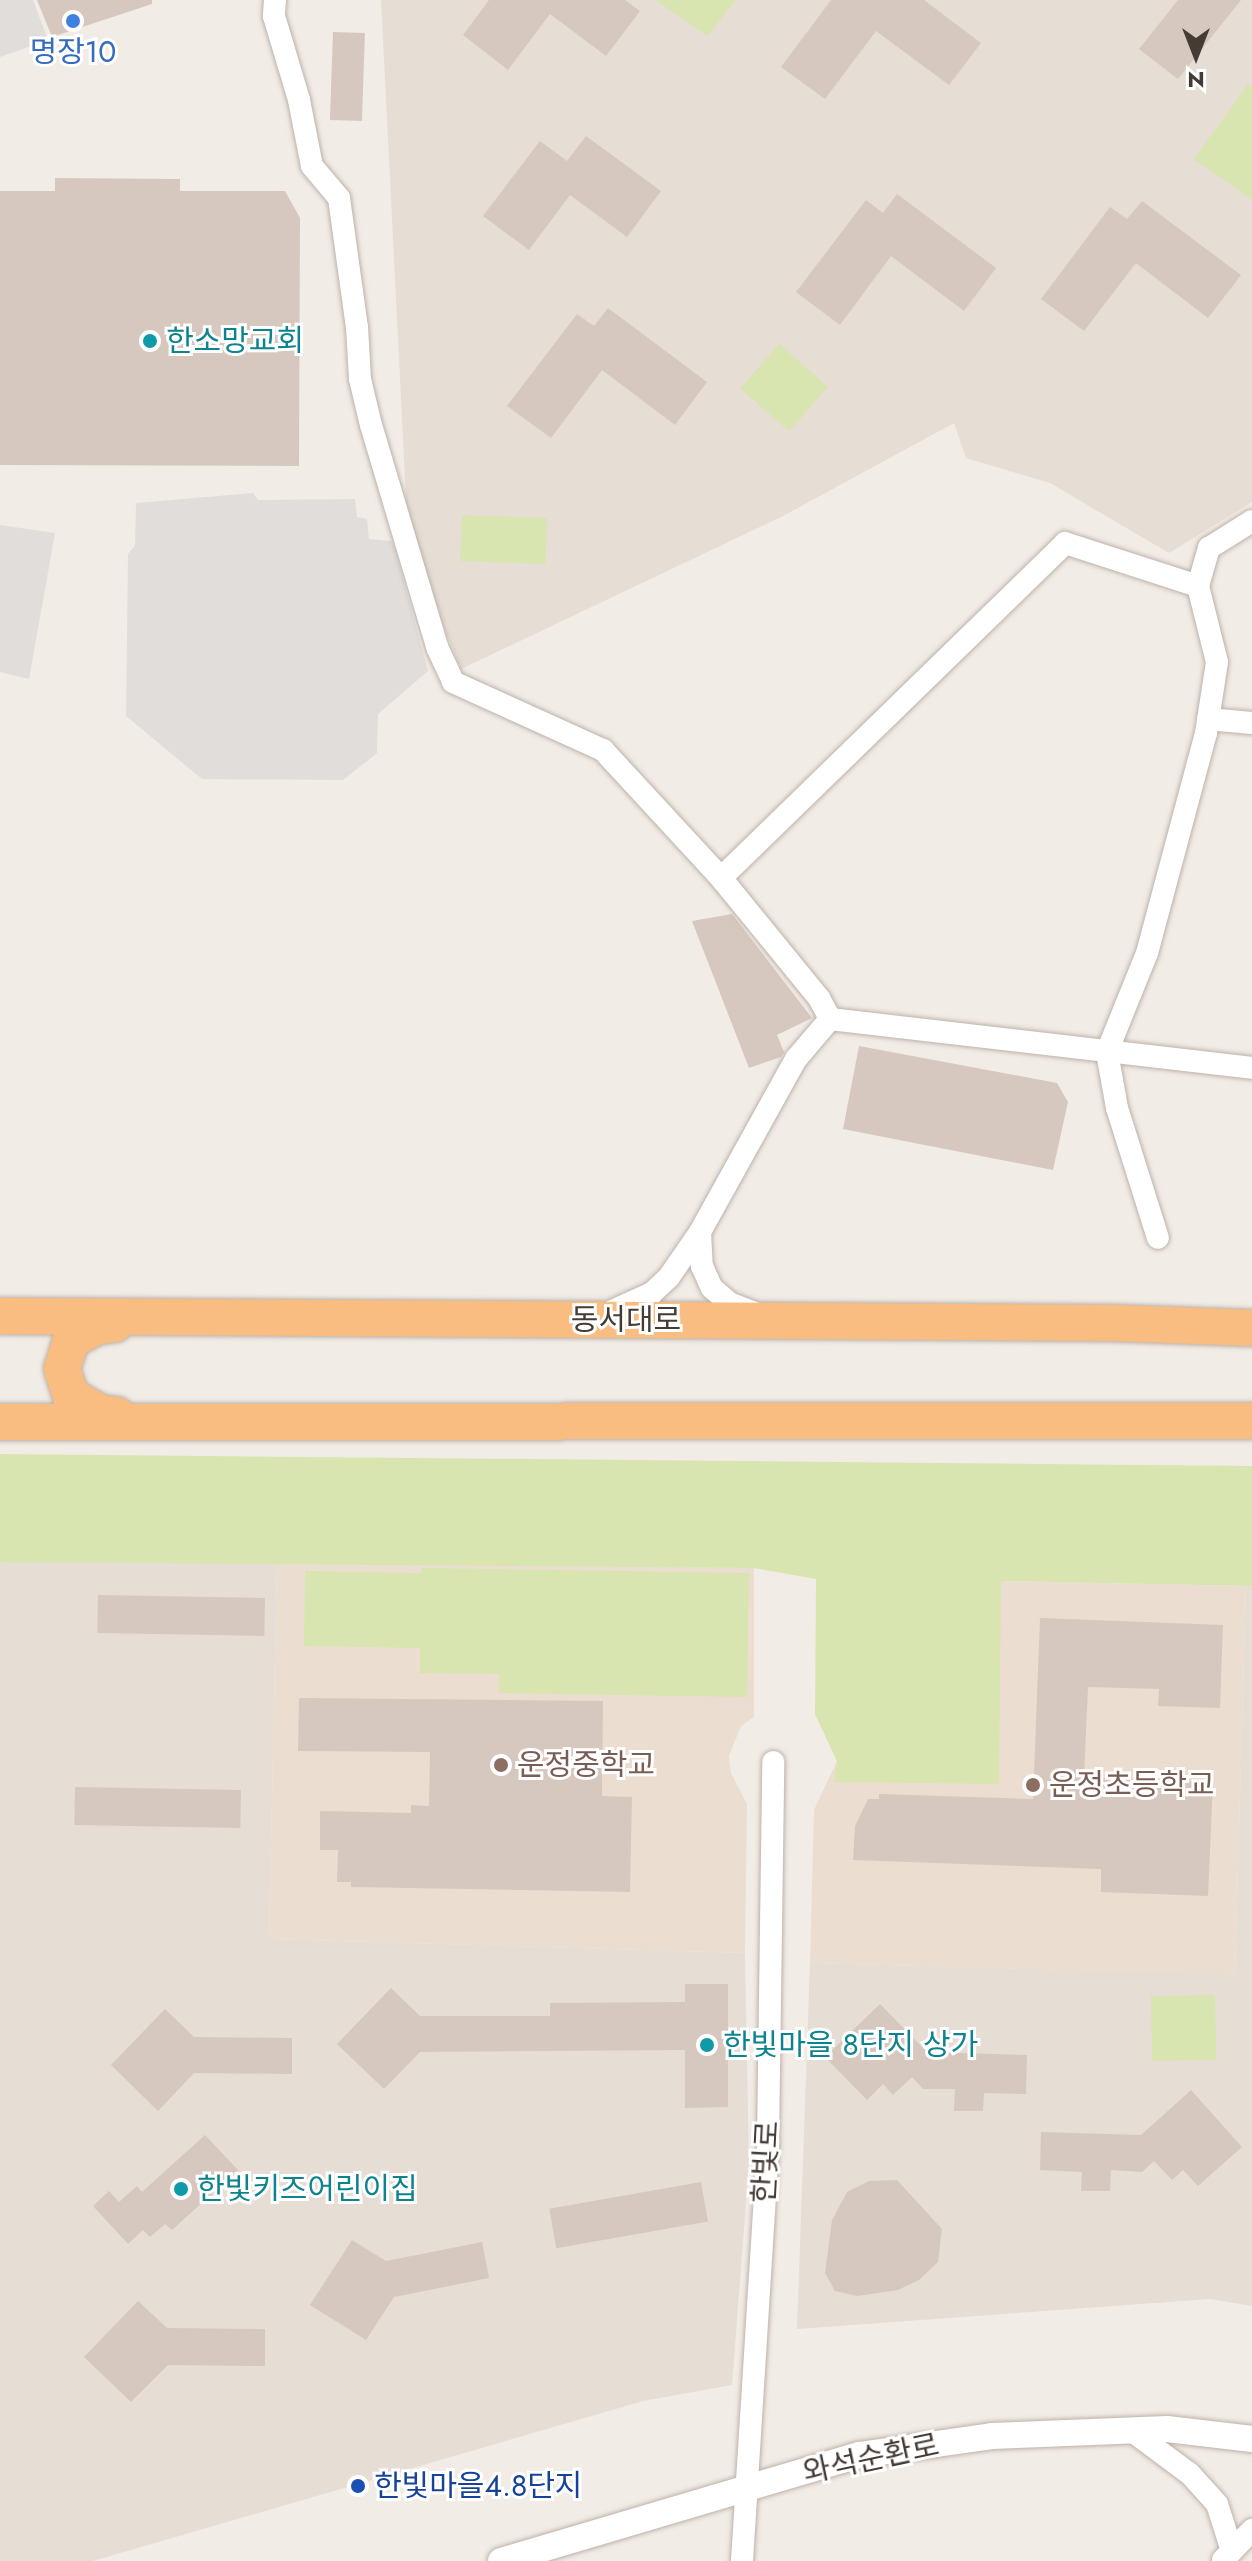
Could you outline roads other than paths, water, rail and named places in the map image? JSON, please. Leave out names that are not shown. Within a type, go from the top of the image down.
[{"type":"highway","name":"동서대로","points":[[0,1316],[1252,1326]]},
{"type":"highway","points":[[172,1422],[100,1413],[71,1396],[62,1369],[71,1340],[98,1326],[176,1317]]},
{"type":"highway","points":[[0,1422],[1252,1424]]},
{"type":"street","points":[[275,0],[274,16],[299,100],[312,166],[339,198],[357,327],[360,379],[371,425],[437,647],[453,682],[603,750],[721,878],[819,998],[830,1019]]},
{"type":"street","points":[[1158,1238],[1117,1108],[1107,1052],[1147,953],[1208,719],[1217,662],[1198,586],[1209,548],[1252,521]]},
{"type":"street","points":[[721,878],[1065,543],[1198,586]]},
{"type":"street","points":[[1208,719],[1252,723]]},
{"type":"street","points":[[830,1019],[1252,1068]]},
{"type":"street","points":[[575,1320],[616,1311],[652,1293],[669,1277],[700,1232],[796,1059],[830,1019]]},
{"type":"street","points":[[700,1232],[702,1266],[712,1288],[729,1303],[755,1314],[810,1321]]},
{"type":"street","name":"한빛로","points":[[742,2561],[768,2142],[773,1762]]},
{"type":"street","name":"와석순환로","points":[[501,2561],[859,2455],[992,2436],[1167,2429],[1252,2439]]},
{"type":"street","points":[[1132,2431],[1190,2474],[1217,2504],[1227,2556]]},
{"type":"street","points":[[1227,2556],[1252,2530]]},
{"type":"place","name":"명장10","points":[[73,21]]},
{"type":"place","name":"한소망교회","points":[[150,341]]},
{"type":"place","name":"운정중학교","points":[[501,1765]]},
{"type":"place","name":"운정초등학교","points":[[1033,1785]]},
{"type":"place","name":"한빛마을 8단지 상가","points":[[707,2045]]},
{"type":"place","name":"한빛키즈어린이집","points":[[181,2189]]},
{"type":"place","name":"한빛마을4.8단지","points":[[358,2486]]}]
